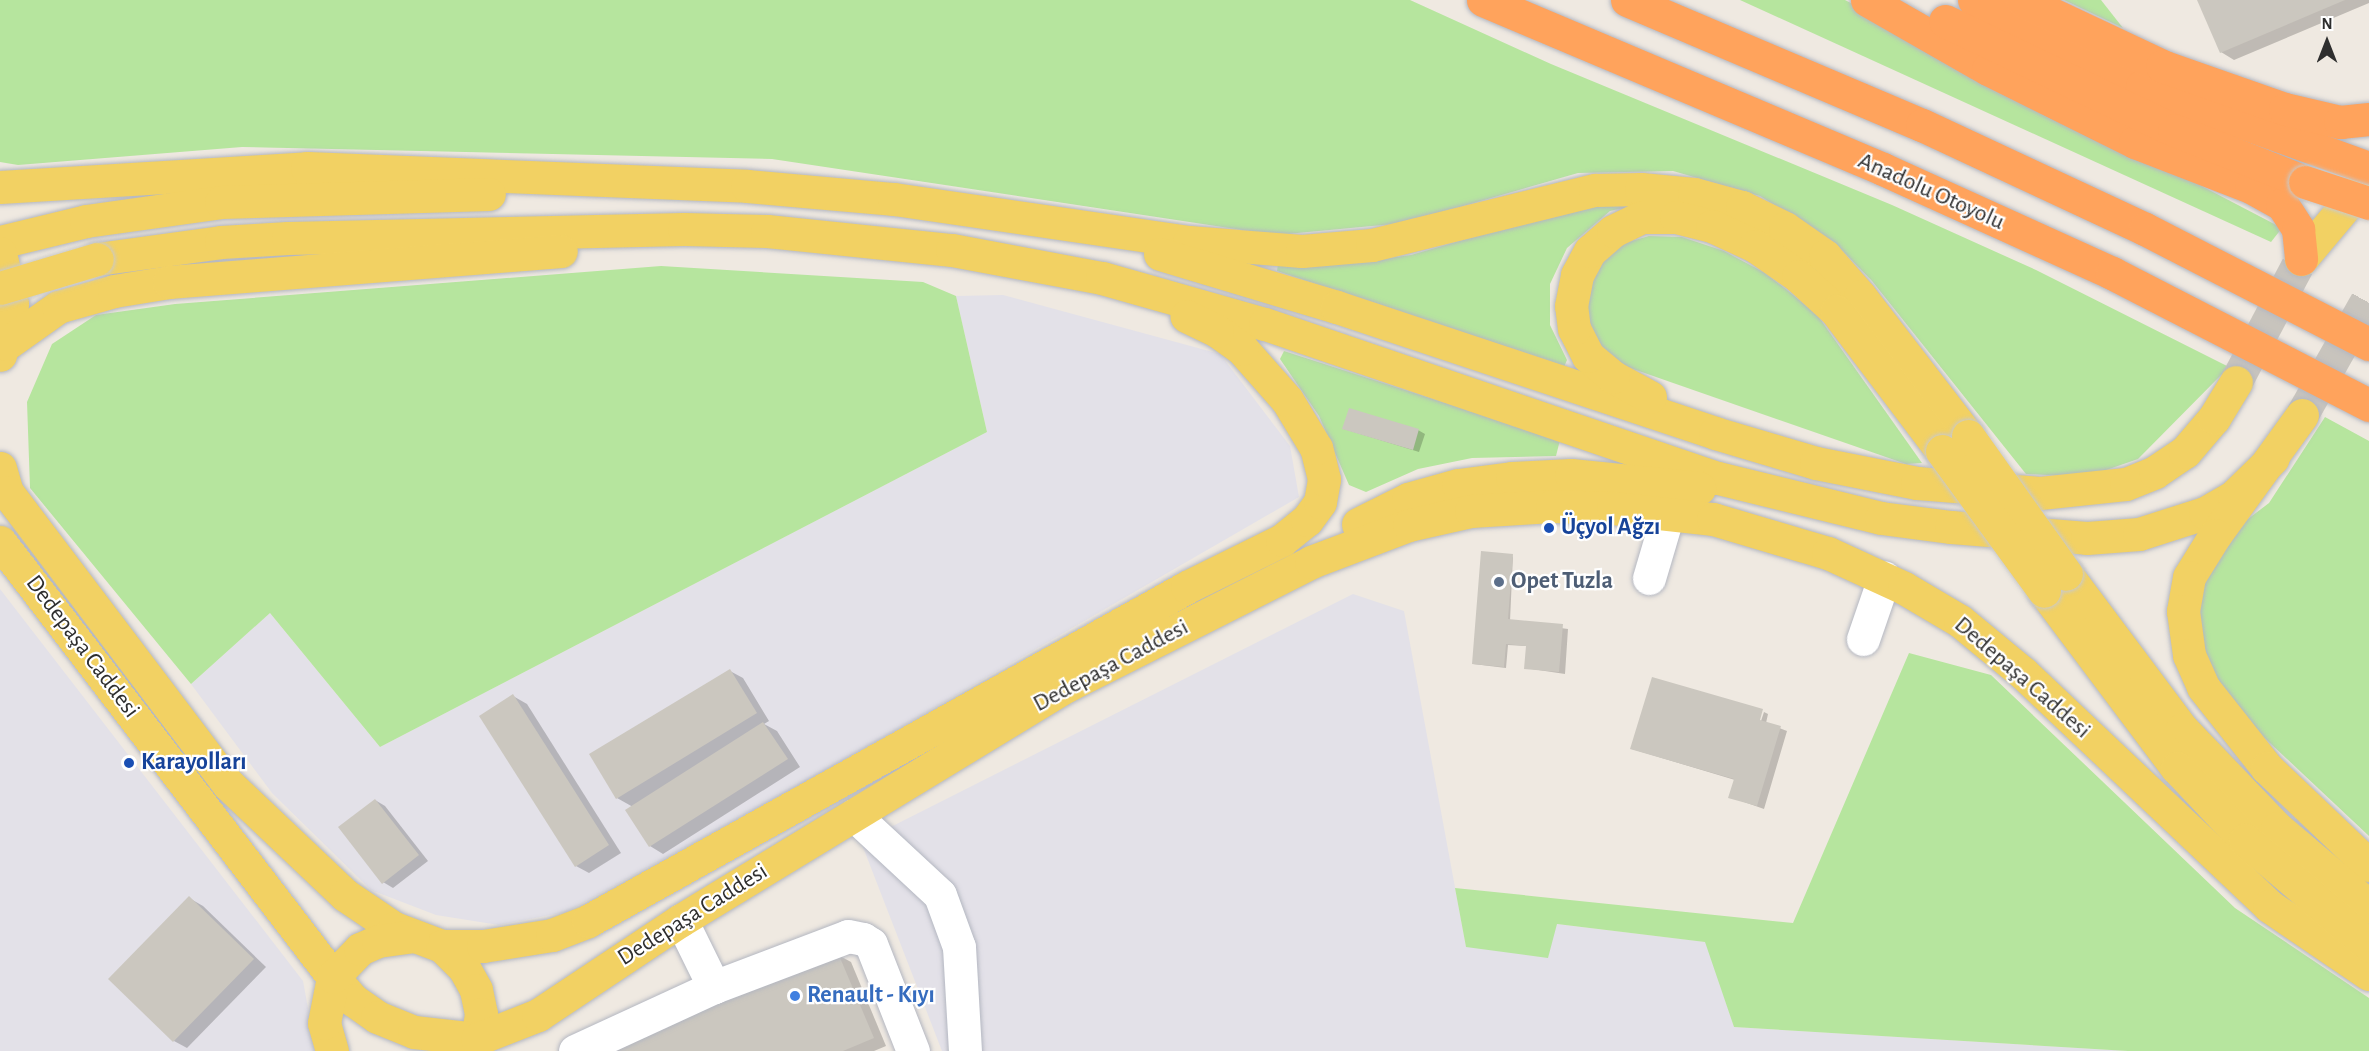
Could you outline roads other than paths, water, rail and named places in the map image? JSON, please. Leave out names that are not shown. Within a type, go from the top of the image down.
[{"type":"highway","name":"Anadolu Otoyolu","points":[[1483,0],[1883,169],[2112,273],[2369,405]]},
{"type":"highway","points":[[1627,0],[1943,135],[2145,228],[2369,344]]},
{"type":"highway","points":[[1867,0],[1988,69],[2136,142],[2251,187],[2282,204],[2298,229],[2301,259]]},
{"type":"highway","points":[[1900,0],[2174,130],[2305,182],[2369,203]]},
{"type":"highway","points":[[1974,0],[2142,86],[2369,168]]},
{"type":"highway","points":[[2022,0],[2162,66],[2285,109],[2340,122],[2369,119]]},
{"type":"main road","points":[[0,187],[307,168],[747,186],[894,200],[1189,242],[1302,251],[1372,245],[1594,190],[1641,189],[1694,194],[1742,207],[1785,228],[1825,256],[1860,296],[1955,444],[2055,582],[2177,768],[2245,840],[2369,945]]},
{"type":"main road","points":[[2301,259],[2369,178]]},
{"type":"main road","points":[[0,242],[86,221],[221,202],[747,186]]},
{"type":"main road","points":[[894,200],[1115,242],[1206,267],[1816,463],[1917,483],[1988,491],[2084,491],[2126,484],[2155,472],[2185,452],[2214,418],[2236,382]]},
{"type":"main road","points":[[1816,463],[1646,395],[1613,377],[1588,356],[1574,329],[1570,306],[1577,275],[1590,251],[1613,231],[1642,217],[1676,217],[1712,226],[1755,246],[1798,276],[1836,311],[1955,444]]},
{"type":"main road","points":[[0,288],[97,259],[222,242],[684,228],[858,239],[952,250],[1102,278],[1264,324],[1718,478],[1881,518]]},
{"type":"main road","points":[[3,349],[58,307],[114,291],[169,282],[695,241],[858,239]]},
{"type":"main road","points":[[0,254],[12,304],[3,349]]},
{"type":"main road","name":"Dedepaşa Caddesi","points":[[0,468],[7,492],[228,784],[345,895],[374,917],[428,941],[483,946],[552,935],[588,921],[1187,587],[1282,540],[1307,520],[1320,502],[1324,479],[1316,448],[1287,400],[1242,349],[1217,331],[1186,316],[1045,267]]},
{"type":"main road","points":[[2302,415],[2215,535],[2189,577],[2183,611],[2189,655],[2203,687],[2267,768],[2369,865]]},
{"type":"main road","points":[[1205,616],[1361,522],[1408,499],[1458,485],[1570,475],[1632,478],[1881,518],[2087,538],[2139,534],[2205,513],[2234,496],[2272,458]]},
{"type":"main road","name":"Dedepaşa Caddesi","points":[[0,542],[333,977],[353,1000],[377,1017],[414,1032],[474,1045],[538,1014],[681,920],[1068,686],[1311,562],[1409,525],[1471,511],[1551,506],[1668,514],[1762,531],[1827,553],[1884,578],[1960,621],[2023,673],[2233,876],[2269,906],[2369,974]]},
{"type":"main road","points":[[2055,582],[2182,729],[2277,828],[2369,906]]},
{"type":"main road","points":[[332,1051],[324,1023],[333,977],[360,949],[378,941],[428,941],[464,968],[476,990],[481,1014],[474,1045]]},
{"type":"lane","points":[[1649,578],[1668,514]]},
{"type":"lane","points":[[1863,639],[1884,578]]},
{"type":"lane","points":[[854,815],[928,880],[944,902],[959,947],[965,1051]]},
{"type":"lane","points":[[681,920],[714,987]]},
{"type":"lane","points":[[575,1051],[714,987],[855,936],[870,944],[913,1051]]},
{"type":"tunnel","points":[[2236,382],[2301,259]]},
{"type":"tunnel","points":[[2302,415],[2369,297]]},
{"type":"place","name":"Üçyol Ağzı","points":[[1549,528]]},
{"type":"place","name":"Opet Tuzla","points":[[1499,582]]},
{"type":"place","name":"Karayolları","points":[[129,763]]},
{"type":"place","name":"Renault - Kıyı","points":[[795,996]]}]
